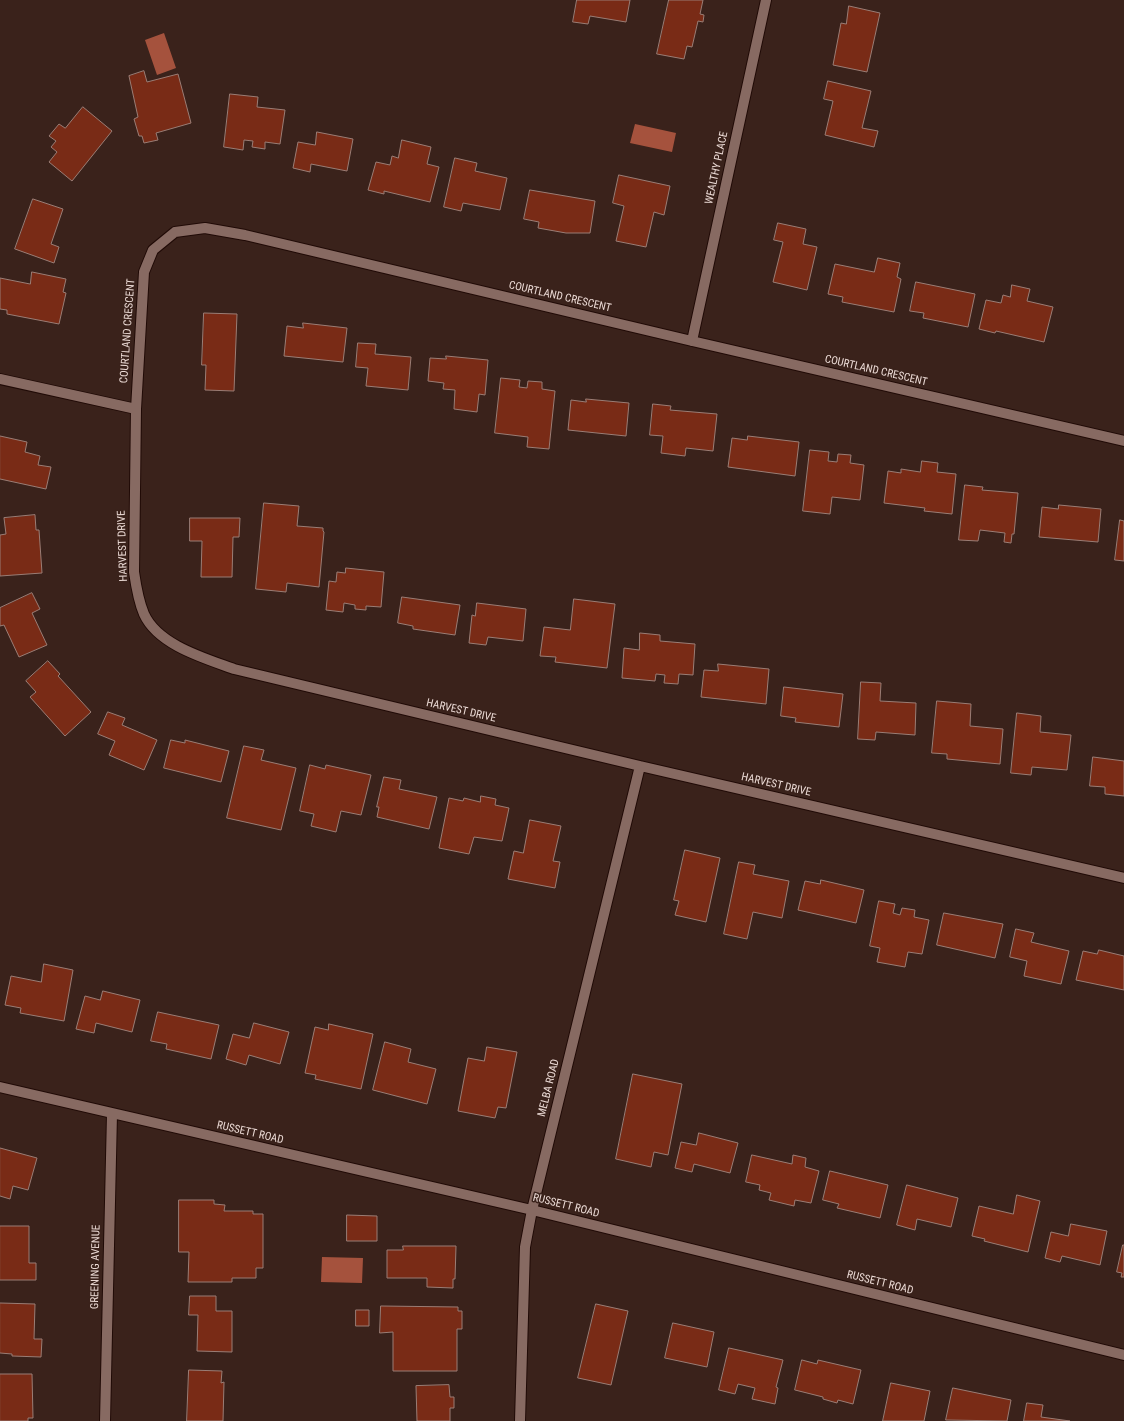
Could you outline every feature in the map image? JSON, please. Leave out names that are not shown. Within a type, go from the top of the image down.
[{"type":"street","name":"WEALTHY PLACE","points":[[692,341],[766,0]]},
{"type":"street","name":"COURTLAND CRESCENT","points":[[136,408],[144,272],[153,250],[175,232],[206,228],[245,234],[692,341],[1124,441]]},
{"type":"street","points":[[0,379],[136,408]]},
{"type":"street","name":"HARVEST DRIVE","points":[[136,408],[134,572],[138,596],[145,615],[155,630],[188,652],[234,669],[640,766],[1124,878]]},
{"type":"street","name":"MELBA ROAD","points":[[520,1421],[525,1247],[532,1210],[640,766]]},
{"type":"street","name":"RUSSETT ROAD","points":[[0,1087],[532,1210],[1124,1354]]},
{"type":"street","name":"GREENING AVENUE","points":[[104,1421],[112,1114]]},
{"type":"shaded area","points":[[164,33],[176,68],[157,75],[145,40]]},
{"type":"shaded area","points":[[635,124],[676,133],[672,152],[630,143]]},
{"type":"shaded area","points":[[322,1257],[363,1258],[362,1283],[321,1282]]},
{"type":"building","points":[[577,0],[630,0],[626,22],[590,16],[588,24],[573,22]]},
{"type":"building","points":[[669,0],[703,0],[700,14],[704,15],[703,22],[698,21],[692,47],[687,46],[684,59],[657,54]]},
{"type":"building","points":[[849,6],[880,13],[867,72],[833,65],[841,23],[846,24]]},
{"type":"building","points":[[144,71],[147,82],[178,74],[191,123],[156,133],[158,140],[144,143],[142,136],[139,136],[134,119],[138,117],[129,76]]},
{"type":"building","points":[[828,81],[871,91],[862,128],[878,131],[874,147],[825,135],[833,101],[824,99]]},
{"type":"building","points":[[230,94],[258,97],[257,107],[285,110],[280,144],[265,142],[265,149],[252,147],[253,141],[244,140],[243,150],[224,147]]},
{"type":"building","points":[[83,107],[112,131],[72,181],[49,162],[57,152],[51,147],[56,141],[49,136],[59,124],[65,128]]},
{"type":"building","points":[[317,132],[353,139],[347,171],[311,164],[310,172],[293,168],[298,142],[315,145]]},
{"type":"building","points":[[402,140],[431,147],[427,164],[439,167],[430,202],[384,191],[384,194],[368,190],[376,162],[390,165],[392,156],[398,158]]},
{"type":"building","points":[[455,158],[477,163],[475,171],[507,178],[500,210],[463,203],[461,211],[444,207]]},
{"type":"building","points":[[619,175],[670,186],[664,215],[654,212],[646,247],[616,241],[624,206],[613,203]]},
{"type":"building","points":[[530,190],[595,201],[590,233],[566,233],[538,228],[539,222],[524,219]]},
{"type":"building","points":[[33,199],[63,209],[51,244],[59,247],[54,263],[15,249]]},
{"type":"building","points":[[778,223],[806,229],[803,244],[817,247],[807,290],[773,282],[783,242],[774,240]]},
{"type":"building","points":[[878,258],[900,263],[897,277],[901,279],[894,312],[842,302],[843,297],[828,294],[835,264],[874,272]]},
{"type":"building","points":[[32,272],[66,279],[63,292],[66,293],[59,324],[7,314],[7,310],[0,309],[0,278],[30,284]]},
{"type":"building","points":[[916,282],[975,294],[968,327],[923,318],[924,313],[910,311]]},
{"type":"building","points":[[1012,285],[1030,289],[1027,301],[1053,307],[1044,342],[996,331],[995,333],[979,329],[986,300],[1001,303],[1003,295],[1010,297]]},
{"type":"building","points":[[204,313],[237,314],[234,391],[205,390],[206,365],[202,365]]},
{"type":"building","points":[[303,323],[347,328],[343,362],[284,356],[287,326],[303,328]]},
{"type":"building","points":[[358,343],[376,344],[375,354],[411,357],[408,390],[366,386],[368,368],[356,367]]},
{"type":"building","points":[[446,356],[488,360],[485,395],[479,394],[477,412],[454,409],[455,390],[443,389],[444,383],[428,381],[430,358],[446,359]]},
{"type":"building","points":[[501,378],[520,380],[519,387],[527,388],[528,381],[542,382],[542,389],[555,391],[549,449],[527,447],[528,437],[495,433]]},
{"type":"building","points":[[586,399],[629,403],[626,436],[568,430],[571,400],[586,402]]},
{"type":"building","points":[[653,404],[671,406],[670,410],[717,414],[713,451],[686,448],[685,456],[661,453],[663,436],[650,435]]},
{"type":"building","points":[[0,436],[27,442],[25,452],[40,456],[38,465],[51,467],[46,489],[0,479]]},
{"type":"building","points":[[748,436],[799,442],[795,476],[728,467],[732,438],[747,440]]},
{"type":"building","points":[[810,450],[829,452],[828,461],[837,462],[838,454],[851,455],[850,463],[864,465],[860,500],[832,497],[830,514],[803,511]]},
{"type":"building","points":[[922,461],[938,463],[937,472],[956,474],[952,514],[924,511],[925,508],[884,503],[888,471],[901,473],[901,469],[920,472]]},
{"type":"building","points":[[965,485],[983,487],[982,490],[1018,493],[1014,534],[1012,534],[1011,543],[1004,542],[1005,533],[980,530],[978,541],[959,540]]},
{"type":"building","points":[[264,503],[299,506],[297,526],[323,528],[324,532],[319,587],[287,583],[286,592],[256,589]]},
{"type":"building","points":[[1059,505],[1101,509],[1098,542],[1039,537],[1042,507],[1058,509]]},
{"type":"building","points":[[35,515],[36,530],[39,530],[42,573],[0,576],[0,535],[6,534],[4,518]]},
{"type":"building","points":[[190,518],[240,518],[239,537],[233,537],[232,577],[201,577],[202,541],[190,541]]},
{"type":"building","points":[[1120,520],[1124,521],[1124,561],[1115,560]]},
{"type":"building","points":[[346,568],[384,572],[381,607],[366,606],[366,610],[355,609],[355,605],[344,603],[343,612],[326,610],[329,581],[336,582],[337,572],[345,573]]},
{"type":"building","points":[[32,593],[40,609],[32,613],[47,645],[19,657],[4,625],[0,626],[0,608]]},
{"type":"building","points":[[402,597],[460,605],[455,635],[413,629],[413,626],[398,623]]},
{"type":"building","points":[[574,599],[615,604],[607,668],[555,662],[556,657],[540,656],[544,627],[570,630]]},
{"type":"building","points":[[477,603],[526,609],[523,641],[488,637],[486,645],[469,643],[472,615],[475,616]]},
{"type":"building","points":[[640,633],[660,635],[660,641],[695,644],[693,675],[679,674],[678,684],[664,683],[665,675],[656,674],[655,681],[622,678],[624,648],[639,650]]},
{"type":"building","points":[[48,661],[60,674],[58,676],[91,712],[65,736],[30,697],[36,692],[26,681]]},
{"type":"building","points":[[718,664],[769,669],[766,704],[701,697],[704,670],[718,671]]},
{"type":"building","points":[[861,682],[881,683],[880,701],[916,703],[915,735],[876,732],[875,740],[858,739]]},
{"type":"building","points":[[784,687],[843,694],[839,727],[795,722],[796,718],[781,716]]},
{"type":"building","points":[[937,701],[971,704],[970,726],[1003,729],[1000,764],[947,759],[947,754],[932,753]]},
{"type":"building","points":[[108,712],[125,718],[122,725],[157,740],[144,770],[109,755],[115,741],[98,734]]},
{"type":"building","points":[[1017,713],[1041,716],[1040,732],[1071,735],[1067,770],[1032,767],[1031,775],[1011,773]]},
{"type":"building","points":[[171,740],[185,743],[185,740],[229,751],[221,782],[164,768]]},
{"type":"building","points":[[244,746],[264,750],[261,760],[296,768],[281,830],[227,818]]},
{"type":"building","points":[[1093,757],[1124,761],[1124,796],[1105,794],[1105,787],[1090,786]]},
{"type":"building","points":[[310,765],[325,769],[326,765],[371,775],[361,815],[341,811],[336,832],[311,826],[314,814],[300,811]]},
{"type":"building","points":[[384,777],[401,780],[399,789],[437,797],[429,829],[377,817],[379,807],[377,807]]},
{"type":"building","points":[[481,796],[496,799],[495,805],[509,808],[502,841],[474,837],[469,854],[439,848],[449,798],[463,801],[464,798],[480,802]]},
{"type":"building","points":[[530,820],[561,826],[553,861],[560,862],[555,888],[508,879],[514,851],[523,853]]},
{"type":"building","points":[[685,850],[720,858],[706,922],[675,915],[679,901],[674,900]]},
{"type":"building","points":[[739,862],[755,865],[753,874],[789,881],[782,918],[753,912],[747,939],[724,934]]},
{"type":"building","points":[[821,880],[864,890],[856,923],[798,910],[805,881],[820,884]]},
{"type":"building","points":[[879,901],[895,904],[893,913],[900,915],[902,908],[915,910],[914,917],[929,920],[922,954],[908,952],[905,967],[877,962],[880,948],[870,946]]},
{"type":"building","points":[[944,913],[1003,924],[995,958],[937,945]]},
{"type":"building","points":[[1016,929],[1034,933],[1031,942],[1069,951],[1061,984],[1024,976],[1027,961],[1010,957]]},
{"type":"building","points":[[1099,950],[1124,956],[1124,990],[1076,980],[1083,951],[1097,954]]},
{"type":"building","points":[[44,964],[73,970],[64,1021],[20,1013],[21,1008],[5,1005],[11,976],[41,982]]},
{"type":"building","points":[[103,991],[140,1000],[132,1032],[96,1023],[94,1033],[76,1029],[85,996],[100,1000]]},
{"type":"building","points":[[158,1012],[219,1025],[211,1059],[166,1049],[167,1044],[151,1041]]},
{"type":"building","points":[[254,1023],[289,1032],[280,1064],[249,1055],[246,1065],[226,1059],[233,1034],[249,1038]]},
{"type":"building","points":[[329,1024],[373,1034],[361,1089],[315,1079],[316,1075],[305,1073],[315,1027],[328,1030]]},
{"type":"building","points":[[385,1042],[411,1049],[408,1062],[436,1069],[427,1104],[373,1090]]},
{"type":"building","points":[[487,1047],[517,1052],[506,1108],[498,1107],[495,1118],[458,1111],[468,1058],[484,1061]]},
{"type":"building","points":[[633,1074],[682,1084],[668,1155],[654,1152],[651,1167],[616,1159]]},
{"type":"building","points":[[699,1133],[738,1143],[730,1173],[694,1164],[692,1172],[675,1168],[681,1142],[696,1145]]},
{"type":"building","points":[[0,1148],[37,1158],[28,1190],[13,1186],[10,1199],[0,1196]]},
{"type":"building","points":[[752,1155],[792,1164],[793,1155],[806,1158],[805,1167],[819,1171],[811,1203],[795,1200],[794,1206],[769,1200],[771,1193],[759,1190],[760,1185],[746,1182]]},
{"type":"building","points":[[830,1171],[888,1185],[880,1218],[837,1208],[839,1204],[823,1200]]},
{"type":"building","points":[[907,1185],[958,1198],[951,1227],[917,1219],[915,1230],[897,1225]]},
{"type":"building","points":[[1017,1195],[1040,1201],[1028,1252],[984,1241],[985,1239],[972,1236],[979,1206],[1013,1214]]},
{"type":"building","points":[[179,1200],[214,1200],[214,1204],[225,1205],[224,1211],[253,1211],[253,1214],[263,1214],[263,1268],[256,1268],[256,1278],[232,1278],[232,1282],[188,1282],[189,1252],[179,1252]]},
{"type":"building","points":[[347,1215],[377,1216],[377,1241],[347,1241]]},
{"type":"building","points":[[1071,1224],[1107,1231],[1100,1265],[1062,1256],[1060,1262],[1045,1258],[1051,1232],[1068,1236]]},
{"type":"building","points":[[0,1226],[29,1226],[29,1263],[36,1263],[36,1280],[0,1280]]},
{"type":"building","points":[[1123,1245],[1124,1277],[1121,1277],[1122,1273],[1117,1272]]},
{"type":"building","points":[[403,1246],[456,1246],[455,1279],[453,1279],[453,1288],[427,1287],[427,1278],[387,1278],[387,1250],[403,1250]]},
{"type":"building","points":[[190,1296],[216,1296],[216,1311],[232,1311],[232,1352],[197,1351],[198,1315],[189,1315]]},
{"type":"building","points":[[0,1303],[35,1304],[34,1339],[42,1339],[41,1357],[12,1356],[12,1354],[0,1353]]},
{"type":"building","points":[[596,1304],[628,1311],[611,1385],[578,1378]]},
{"type":"building","points":[[381,1306],[458,1307],[458,1311],[462,1311],[462,1329],[457,1329],[457,1371],[393,1371],[393,1332],[380,1333]]},
{"type":"building","points":[[356,1310],[369,1310],[369,1326],[356,1326]]},
{"type":"building","points":[[673,1323],[714,1332],[707,1367],[665,1358]]},
{"type":"building","points":[[729,1348],[783,1360],[776,1387],[778,1388],[775,1404],[752,1399],[755,1388],[738,1384],[735,1394],[719,1390]]},
{"type":"building","points":[[802,1360],[817,1364],[818,1360],[861,1370],[853,1404],[838,1400],[837,1403],[823,1399],[823,1397],[795,1390]]},
{"type":"building","points":[[189,1370],[222,1371],[221,1383],[224,1382],[223,1421],[187,1421]]},
{"type":"building","points":[[0,1374],[32,1374],[33,1418],[28,1418],[28,1421],[0,1421]]},
{"type":"building","points":[[891,1383],[930,1391],[924,1421],[883,1421]]},
{"type":"building","points":[[449,1385],[450,1397],[454,1397],[454,1408],[450,1408],[450,1421],[417,1421],[416,1386]]},
{"type":"building","points":[[953,1388],[1011,1400],[1007,1421],[946,1420]]},
{"type":"building","points":[[1027,1403],[1043,1405],[1041,1417],[1070,1421],[1024,1421]]}]
